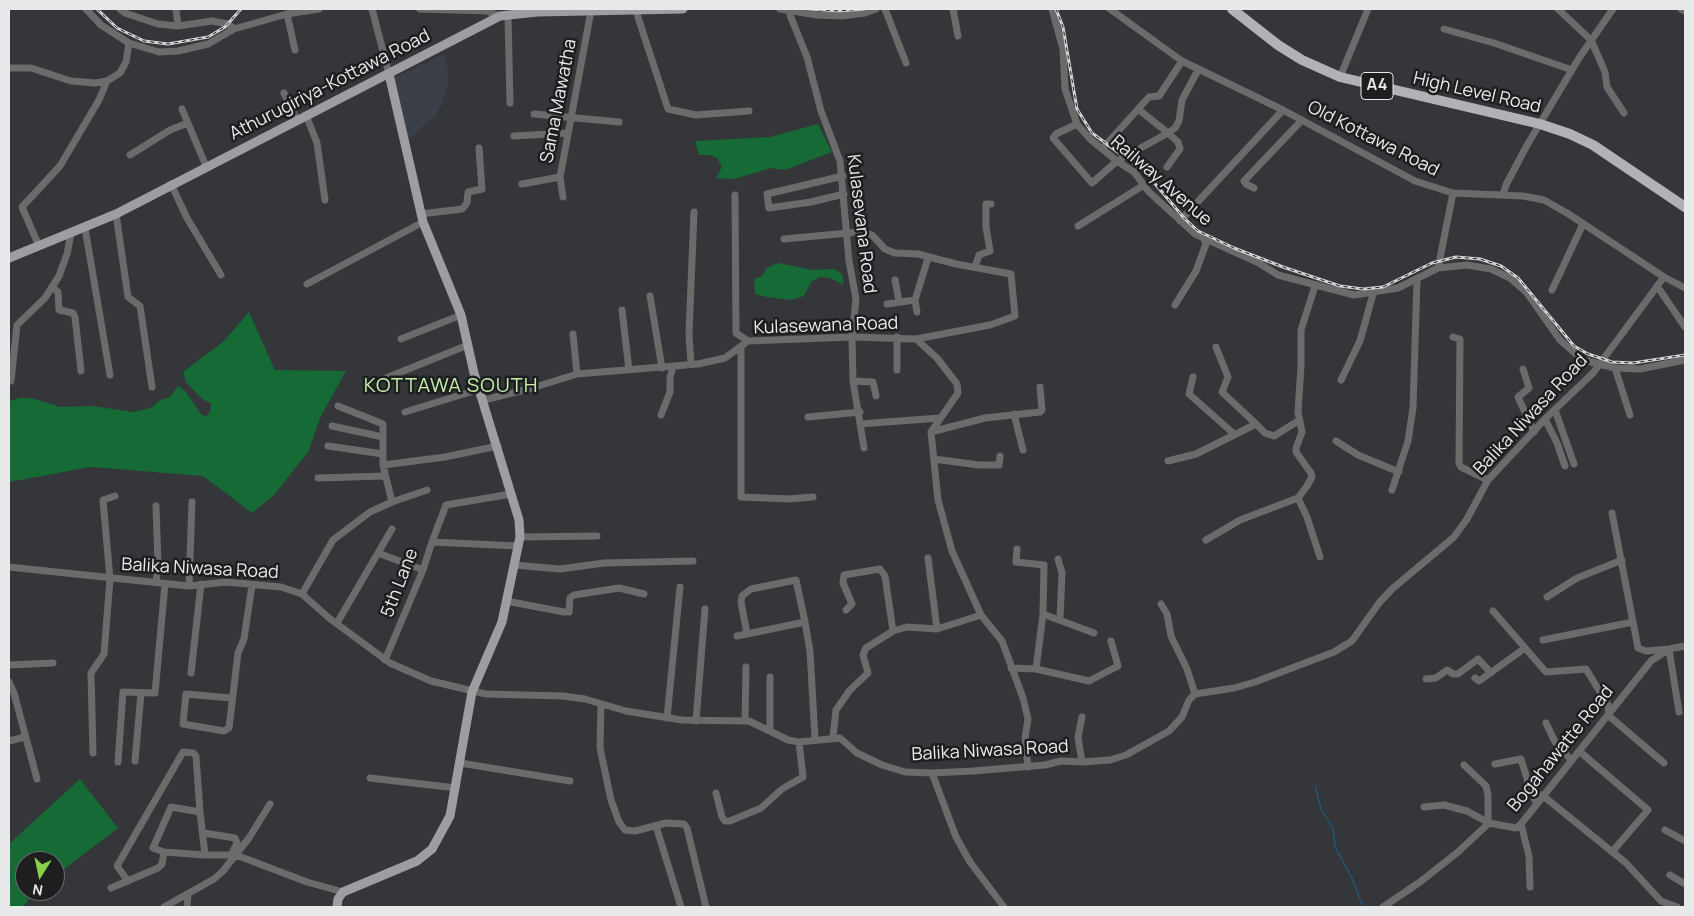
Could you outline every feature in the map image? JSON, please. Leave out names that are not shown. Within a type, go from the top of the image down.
[{"type":"highway","name":"High Level Road","points":[[1232,9],[1278,45],[1302,60],[1340,75],[1541,122],[1594,142],[1685,202]]},
{"type":"highway","name":"High Level Road","points":[[1238,9],[1296,52],[1340,75]]},
{"type":"highway","name":"High Level Road","points":[[1541,122],[1593,145],[1685,207]]},
{"type":"main road","name":"Athurugiriya-Kottawa Road","points":[[9,258],[116,214],[206,166],[504,15],[683,9]]},
{"type":"main road","points":[[337,907],[338,899],[343,892],[417,861],[432,849],[450,816],[472,692],[502,622],[519,541],[519,520],[480,388],[461,315],[422,218],[389,74]]},
{"type":"street","points":[[86,9],[101,25],[129,43],[159,52],[178,51],[208,44],[234,29],[287,14],[319,9]]},
{"type":"street","points":[[120,9],[125,13],[158,24],[178,26],[212,21],[228,24],[234,29]]},
{"type":"street","points":[[176,9],[178,26]]},
{"type":"street","points":[[372,9],[389,74]]},
{"type":"street","points":[[420,9],[486,12],[504,15],[510,103]]},
{"type":"street","points":[[784,10],[842,16],[866,13],[876,9]]},
{"type":"street","points":[[885,9],[906,63]]},
{"type":"street","points":[[953,9],[958,36]]},
{"type":"street","name":"Railway Avenue","points":[[1052,9],[1063,49],[1065,88],[1077,124],[1102,149],[1134,172],[1144,185],[1180,221],[1204,239],[1259,264],[1278,275],[1354,295],[1373,294],[1398,288],[1438,268],[1467,265],[1491,269],[1510,278],[1527,293],[1560,340],[1583,360],[1614,368],[1640,369],[1685,360]]},
{"type":"street","name":"Old Kottawa Road","points":[[1110,9],[1182,62],[1284,110],[1415,181],[1453,193],[1523,196],[1544,200],[1664,277],[1685,288]]},
{"type":"street","points":[[1340,75],[1368,9]]},
{"type":"street","points":[[1558,9],[1591,40],[1604,72],[1607,87],[1624,113]]},
{"type":"street","points":[[1681,9],[1685,11]]},
{"type":"street","name":"Kulasevana Road","points":[[784,10],[807,57],[821,110],[840,161],[843,176],[849,262],[856,299],[852,337],[853,381],[860,412],[864,448]]},
{"type":"street","points":[[1503,196],[1506,185],[1526,147],[1608,10]]},
{"type":"street","points":[[636,11],[668,109],[696,115],[749,111]]},
{"type":"street","name":"Sama Mawatha","points":[[563,196],[560,177],[591,12]]},
{"type":"street","points":[[287,14],[295,50]]},
{"type":"street","points":[[1444,29],[1572,70]]},
{"type":"street","points":[[9,68],[31,68],[71,81],[95,83],[107,81],[120,73],[126,62],[129,43]]},
{"type":"street","points":[[1102,149],[1149,97],[1160,96],[1182,62]]},
{"type":"street","points":[[1077,124],[1056,134],[1053,138],[1092,184],[1117,161],[1175,128],[1179,120],[1182,100],[1198,70]]},
{"type":"street","points":[[39,246],[22,207],[60,166],[99,100],[107,81]]},
{"type":"street","points":[[284,93],[297,120]]},
{"type":"street","points":[[182,109],[206,166]]},
{"type":"street","points":[[1138,109],[1178,142],[1180,149],[1167,167]]},
{"type":"street","points":[[1180,221],[1284,110]]},
{"type":"street","points":[[534,114],[620,122]]},
{"type":"street","points":[[306,115],[317,143],[325,200]]},
{"type":"street","points":[[1254,188],[1244,181],[1302,120]]},
{"type":"street","points":[[130,155],[170,130],[188,123]]},
{"type":"street","points":[[514,136],[567,133]]},
{"type":"street","points":[[307,284],[422,218],[462,209],[467,203],[468,192],[482,189],[479,148]]},
{"type":"street","points":[[843,176],[766,194],[769,208],[811,202],[844,194]]},
{"type":"street","points":[[522,184],[560,177]]},
{"type":"street","points":[[172,184],[187,218],[221,275]]},
{"type":"street","points":[[1078,226],[1144,185]]},
{"type":"street","points":[[1438,268],[1453,193]]},
{"type":"street","points":[[734,195],[734,303],[736,332],[748,341]]},
{"type":"street","points":[[975,268],[979,255],[990,251],[986,204],[991,204]]},
{"type":"street","points":[[691,363],[689,334],[694,212]]},
{"type":"street","points":[[116,214],[128,297],[140,306],[152,387]]},
{"type":"street","points":[[1552,290],[1583,224]]},
{"type":"street","points":[[85,228],[110,375]]},
{"type":"street","points":[[784,239],[859,232],[872,235],[885,249],[895,253],[918,254],[975,268],[1009,272],[1015,316],[990,325],[916,339]]},
{"type":"street","points":[[11,381],[17,325],[45,298],[52,287],[67,254],[71,234]]},
{"type":"street","points":[[1175,305],[1196,272],[1206,244],[1204,239]]},
{"type":"street","points":[[917,312],[915,300],[928,258]]},
{"type":"street","name":"Balika Niwasa Road","points":[[833,737],[840,738],[858,753],[893,769],[932,773],[1028,767],[1061,761],[1110,760],[1126,755],[1170,731],[1182,718],[1189,700],[1195,694],[1234,688],[1255,682],[1348,645],[1360,633],[1379,603],[1392,589],[1454,537],[1467,519],[1488,480],[1545,419],[1585,383],[1664,277]]},
{"type":"street","points":[[896,280],[898,301]]},
{"type":"street","points":[[1392,490],[1408,441],[1413,408],[1417,280]]},
{"type":"street","points":[[1206,540],[1240,520],[1298,498],[1312,477],[1296,452],[1302,432],[1298,421],[1301,330],[1315,286]]},
{"type":"street","points":[[1657,286],[1685,327]]},
{"type":"street","points":[[52,287],[58,292],[59,310],[73,313],[75,317],[81,371]]},
{"type":"street","points":[[1341,380],[1360,341],[1373,294]]},
{"type":"street","points":[[650,296],[662,368]]},
{"type":"street","points":[[887,304],[915,300]]},
{"type":"street","points":[[622,310],[629,370]]},
{"type":"street","points":[[401,339],[461,315]]},
{"type":"street","points":[[573,334],[577,374]]},
{"type":"street","name":"Kulasewana Road","points":[[484,400],[577,374],[662,368],[691,363],[698,364],[725,358],[748,341],[852,337],[916,339],[937,358],[957,384],[958,393],[931,432]]},
{"type":"street","points":[[1453,337],[1460,339],[1459,463],[1461,467],[1488,480]]},
{"type":"street","points":[[897,338],[897,370]]},
{"type":"street","points":[[386,378],[468,345]]},
{"type":"street","points":[[1216,346],[1228,377],[1222,392],[1265,433],[1274,436],[1298,421]]},
{"type":"street","points":[[741,347],[741,497],[788,499],[813,496]]},
{"type":"street","points":[[661,415],[670,392],[670,378],[673,366]]},
{"type":"street","points":[[1614,368],[1630,415]]},
{"type":"street","points":[[1523,369],[1529,388],[1518,397],[1534,432]]},
{"type":"street","points":[[1194,377],[1189,394],[1234,434]]},
{"type":"street","points":[[853,381],[873,382],[876,396]]},
{"type":"street","points":[[1028,767],[1025,738],[1028,719],[1023,698],[1002,641],[981,615],[952,551],[938,500],[931,432],[956,424],[1011,414],[1040,412],[1042,410],[1040,387]]},
{"type":"street","points":[[405,412],[480,388]]},
{"type":"street","points":[[338,406],[383,424],[383,465],[392,502]]},
{"type":"street","points":[[1555,410],[1574,464]]},
{"type":"street","points":[[808,417],[860,412]]},
{"type":"street","points":[[1011,414],[1023,450]]},
{"type":"street","points":[[860,424],[940,418]]},
{"type":"street","points":[[1545,419],[1557,443],[1565,466]]},
{"type":"street","points":[[1168,460],[1196,454],[1256,424]]},
{"type":"street","points":[[332,426],[383,437]]},
{"type":"street","points":[[1336,441],[1358,455],[1399,472]]},
{"type":"street","points":[[328,446],[383,454]]},
{"type":"street","points":[[383,465],[444,457],[498,446]]},
{"type":"street","points":[[934,459],[979,465],[999,465],[1000,456]]},
{"type":"street","points":[[318,478],[385,476]]},
{"type":"street","points":[[302,594],[333,540],[370,512],[427,490]]},
{"type":"street","points":[[432,542],[446,505],[511,494]]},
{"type":"street","points":[[92,753],[91,674],[104,654],[110,579],[103,500],[115,496]]},
{"type":"street","points":[[1298,498],[1307,517],[1320,557]]},
{"type":"street","points":[[189,586],[192,502]]},
{"type":"street","points":[[156,506],[158,563],[156,582]]},
{"type":"street","points":[[1612,513],[1638,648],[1646,651],[1669,649],[1679,712]]},
{"type":"street","points":[[337,623],[392,529]]},
{"type":"street","name":"5th Lane","points":[[385,660],[423,570],[432,542],[519,541],[597,536]]},
{"type":"street","points":[[1017,549],[1016,562],[1044,565],[1043,614],[1036,670]]},
{"type":"street","points":[[378,552],[423,570]]},
{"type":"street","points":[[928,558],[936,629]]},
{"type":"street","points":[[514,565],[560,569],[604,563],[693,560]]},
{"type":"street","points":[[1058,560],[1062,573],[1060,619]]},
{"type":"street","points":[[1547,597],[1571,581],[1622,560]]},
{"type":"street","name":"Balika Niwasa Road","points":[[9,567],[189,586],[226,582],[281,587],[302,594],[385,660],[431,681],[472,692],[563,696],[585,699],[626,711],[668,718],[744,721],[770,730],[788,740],[799,742]]},
{"type":"street","points":[[846,610],[852,604],[844,583],[844,575],[880,569],[885,576],[893,631]]},
{"type":"street","points":[[747,634],[741,602],[742,596],[751,589],[796,580],[810,652],[815,739]]},
{"type":"street","points":[[118,762],[123,692],[156,693],[165,584]]},
{"type":"street","points":[[191,673],[201,584]]},
{"type":"street","points":[[231,698],[186,694],[183,724],[227,731],[231,698],[252,585]]},
{"type":"street","points":[[668,718],[680,587]]},
{"type":"street","points":[[506,601],[569,612],[570,598],[574,595],[619,588],[644,594]]},
{"type":"street","points":[[1160,604],[1167,614],[1171,636],[1188,669],[1195,694]]},
{"type":"street","points":[[696,720],[705,609]]},
{"type":"street","points":[[1493,611],[1546,672],[1586,669],[1608,705],[1609,716],[1664,762]]},
{"type":"street","points":[[1043,614],[1094,632]]},
{"type":"street","points":[[716,793],[722,817],[725,821],[730,821],[761,808],[782,789],[803,777],[799,742],[833,737],[836,710],[850,690],[868,673],[863,655],[866,648],[893,631],[907,627],[936,629],[981,615]]},
{"type":"street","points":[[737,636],[805,622]]},
{"type":"street","points":[[1543,640],[1632,622]]},
{"type":"street","points":[[1011,668],[1036,670],[1088,681],[1118,666],[1111,642]]},
{"type":"street","name":"Bogahawatte Road","points":[[1383,907],[1450,858],[1488,821],[1516,828],[1521,824],[1536,802],[1609,716],[1651,661],[1669,649],[1685,646]]},
{"type":"street","points":[[1475,678],[1479,681],[1525,648]]},
{"type":"street","points":[[1426,680],[1436,678],[1447,670],[1453,674],[1458,674],[1478,660],[1491,673]]},
{"type":"street","points":[[9,665],[52,663]]},
{"type":"street","points":[[744,721],[746,667]]},
{"type":"street","points":[[770,677],[770,730]]},
{"type":"street","points":[[9,682],[14,693],[36,779]]},
{"type":"street","points":[[135,760],[141,693]]},
{"type":"street","points":[[601,704],[600,748],[611,800],[619,822],[625,830],[635,831],[656,826],[684,824],[687,828],[706,907]]},
{"type":"street","points":[[1082,717],[1078,737],[1082,762]]},
{"type":"street","points":[[1546,723],[1555,742],[1571,760]]},
{"type":"street","points":[[9,742],[25,737]]},
{"type":"street","points":[[1579,751],[1648,810],[1612,852]]},
{"type":"street","points":[[128,881],[117,866],[183,752],[193,753],[196,756],[205,855]]},
{"type":"street","points":[[1495,764],[1521,759],[1536,802]]},
{"type":"street","points":[[460,763],[570,781]]},
{"type":"street","points":[[1424,807],[1444,805],[1467,811],[1488,821],[1486,786],[1464,765]]},
{"type":"street","points":[[932,773],[956,837],[970,862],[1004,907]]},
{"type":"street","points":[[370,778],[456,788]]},
{"type":"street","points":[[1542,795],[1626,863],[1661,901],[1677,907]]},
{"type":"street","points":[[164,907],[214,879],[234,855],[270,804]]},
{"type":"street","points":[[200,812],[172,807],[153,848],[164,852],[234,855],[307,882],[343,892]]},
{"type":"street","points":[[1521,824],[1529,856],[1530,887]]},
{"type":"street","points":[[656,826],[681,907]]},
{"type":"street","points":[[1665,830],[1685,842]]},
{"type":"street","points":[[204,833],[236,838],[237,843],[234,855]]},
{"type":"street","points":[[111,888],[158,868],[162,864],[164,852]]},
{"type":"street","points":[[1670,875],[1685,884]]},
{"type":"street","points":[[187,907],[188,894]]},
{"type":"shaded area","points":[[444,54],[448,70],[448,87],[442,103],[435,116],[406,142],[392,79]]},
{"type":"green space","points":[[818,124],[832,152],[785,170],[771,168],[734,179],[716,178],[722,167],[717,158],[709,155],[699,155],[695,141],[770,137]]},
{"type":"green space","points":[[778,263],[812,270],[835,269],[842,274],[844,285],[830,278],[820,277],[811,282],[804,296],[791,300],[755,294],[754,279],[762,276],[767,268]]},
{"type":"green space","points":[[249,312],[275,370],[346,371],[321,416],[308,452],[275,494],[252,513],[203,476],[91,467],[9,482],[9,401],[20,398],[32,398],[60,407],[93,406],[133,412],[151,408],[160,400],[170,397],[178,386],[186,392],[201,414],[206,417],[210,412],[211,404],[201,398],[186,382],[183,372],[224,341]]},
{"type":"green space","points":[[80,779],[118,828],[65,868],[65,851],[15,851],[15,901],[28,901],[23,907],[9,907],[9,844]]},
{"type":"waterway","points":[[1315,786],[1321,809],[1333,828],[1335,847],[1352,878],[1363,907]]},
{"type":"railway","points":[[97,9],[117,28],[144,41],[168,44],[208,37],[225,27],[241,9]]},
{"type":"railway","points":[[810,9],[839,11],[864,9]]},
{"type":"railway","points":[[1056,9],[1063,27],[1077,109],[1092,133],[1146,173],[1184,218],[1198,231],[1234,248],[1283,267],[1340,286],[1363,289],[1383,287],[1432,263],[1456,257],[1480,259],[1501,266],[1518,278],[1574,346],[1588,354],[1612,362],[1633,363],[1685,355]]},
{"type":"district","name":"KOTTAWA SOUTH","points":[[451,386]]}]
